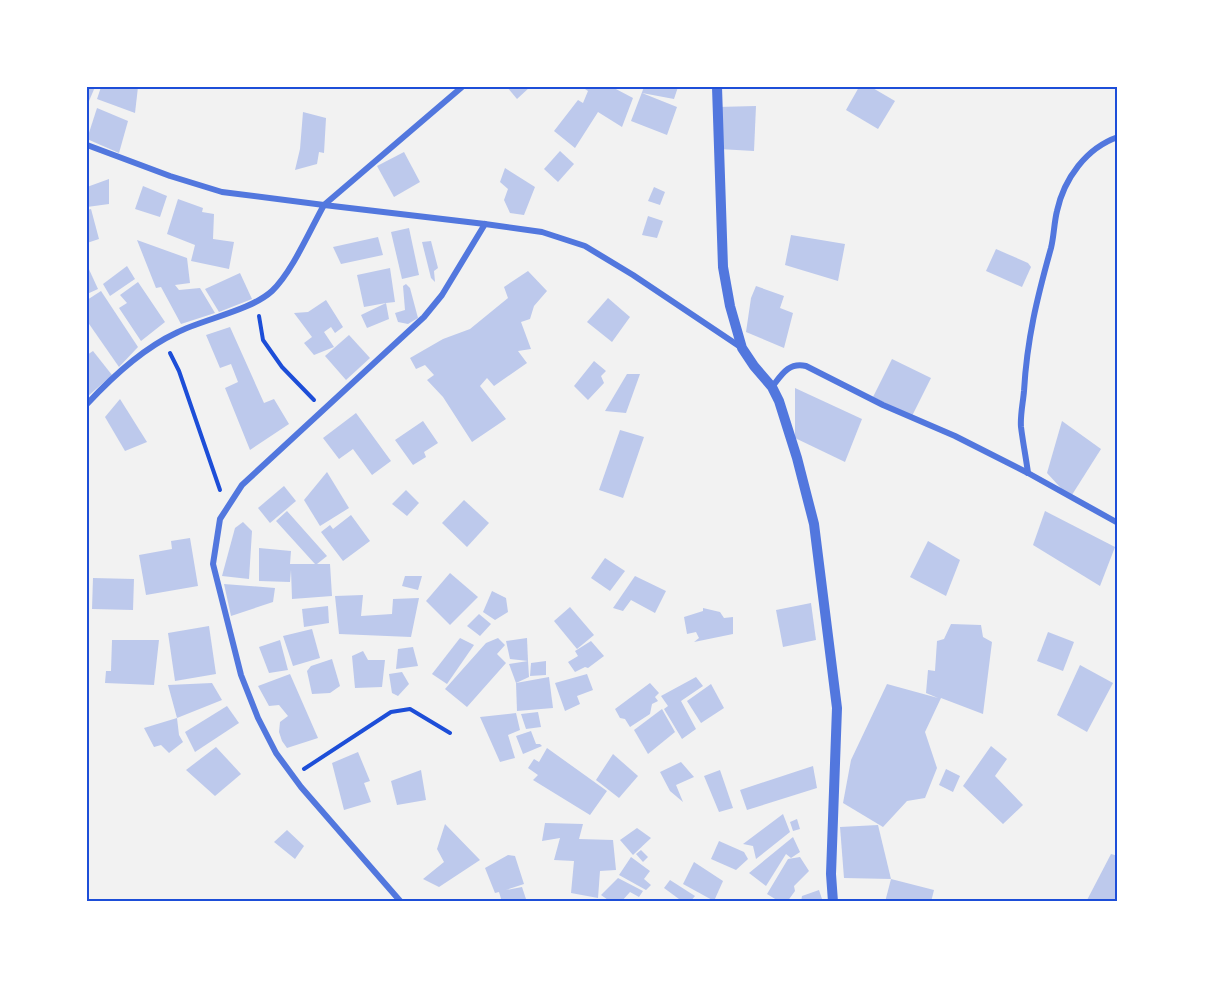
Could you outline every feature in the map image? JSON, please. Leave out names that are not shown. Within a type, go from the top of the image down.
[{"type":"street","points":[[87,404],[129,364],[164,339],[257,301],[278,285],[324,205],[462,87]]},
{"type":"street","points":[[717,87],[723,267],[730,306],[742,348],[772,387],[779,401],[814,524],[837,708],[831,874],[833,902]]},
{"type":"street","points":[[1028,473],[1021,425],[1025,361],[1034,309],[1053,241],[1057,210],[1069,179],[1083,159],[1106,141],[1118,137]]},
{"type":"street","points":[[87,145],[170,176],[222,192],[542,232],[585,246],[633,275],[742,348]]},
{"type":"street","points":[[401,902],[276,753],[258,718],[241,675],[213,564],[217,531],[226,507],[242,485],[424,317],[442,295],[485,224]]},
{"type":"street","points":[[772,387],[788,368],[798,364],[806,366],[883,405],[955,436],[1028,473],[1118,524]]},
{"type":"path","points":[[257,301],[263,340],[282,367],[323,409]]},
{"type":"path","points":[[164,339],[179,371],[226,507]]},
{"type":"path","points":[[294,776],[391,712],[410,709],[450,733]]},
{"type":"building","points":[[87,87],[95,87],[89,101],[87,100]]},
{"type":"building","points":[[101,87],[138,87],[135,113],[97,99]]},
{"type":"building","points":[[507,87],[530,87],[517,99]]},
{"type":"building","points":[[582,87],[615,87],[633,98],[622,127],[598,112],[575,148],[554,131],[578,100],[583,103],[588,91]]},
{"type":"building","points":[[644,87],[678,87],[674,99],[642,93],[677,107],[667,135],[631,121]]},
{"type":"building","points":[[859,87],[871,87],[895,101],[878,129],[846,110]]},
{"type":"building","points":[[756,106],[754,151],[719,149],[717,107]]},
{"type":"building","points":[[97,108],[128,121],[119,153],[87,139]]},
{"type":"building","points":[[303,112],[326,118],[324,153],[319,152],[317,164],[295,170],[300,149]]},
{"type":"building","points":[[560,151],[574,164],[558,182],[544,169]]},
{"type":"building","points":[[404,152],[420,182],[394,197],[377,166]]},
{"type":"building","points":[[505,168],[535,187],[524,215],[510,213],[504,200],[508,189],[500,182]]},
{"type":"building","points":[[109,179],[109,204],[87,207],[87,187]]},
{"type":"building","points":[[143,186],[167,196],[160,217],[135,209]]},
{"type":"building","points":[[654,187],[665,192],[660,205],[648,201]]},
{"type":"building","points":[[178,199],[203,208],[202,212],[214,214],[213,239],[234,242],[229,269],[191,261],[195,245],[167,234]]},
{"type":"building","points":[[91,209],[99,239],[87,243],[87,210]]},
{"type":"building","points":[[648,216],[663,221],[657,238],[642,235]]},
{"type":"building","points":[[409,228],[419,275],[402,279],[391,232]]},
{"type":"building","points":[[791,235],[845,244],[838,281],[785,265]]},
{"type":"building","points":[[378,237],[383,255],[341,264],[333,247]]},
{"type":"building","points":[[137,240],[187,258],[190,283],[175,285],[179,290],[200,288],[215,313],[181,324],[161,287],[156,288]]},
{"type":"building","points":[[431,241],[438,268],[434,271],[435,282],[431,278],[422,242]]},
{"type":"building","points":[[996,249],[1028,263],[1031,267],[1022,287],[986,271]]},
{"type":"building","points":[[87,265],[98,289],[87,294]]},
{"type":"building","points":[[127,266],[135,279],[110,296],[103,284]]},
{"type":"building","points":[[390,268],[395,302],[364,307],[357,275]]},
{"type":"building","points":[[528,271],[547,291],[534,306],[530,319],[521,322],[531,349],[518,351],[527,363],[494,386],[487,378],[480,386],[506,419],[472,442],[443,397],[427,380],[434,375],[425,365],[416,369],[410,358],[443,339],[470,329],[508,298],[504,287]]},
{"type":"building","points":[[240,273],[252,299],[219,312],[205,289]]},
{"type":"building","points":[[138,282],[165,322],[141,341],[119,308],[127,303],[120,295]]},
{"type":"building","points":[[406,284],[410,288],[418,318],[408,324],[398,322],[395,313],[405,310],[403,286]]},
{"type":"building","points":[[756,286],[784,296],[780,308],[793,313],[784,348],[746,332],[751,298]]},
{"type":"building","points":[[101,291],[138,347],[119,367],[87,321],[87,300]]},
{"type":"building","points":[[608,298],[630,317],[612,342],[587,322]]},
{"type":"building","points":[[326,300],[343,327],[335,333],[331,327],[324,332],[334,347],[314,355],[304,343],[312,337],[294,313],[308,312]]},
{"type":"building","points":[[386,303],[389,319],[367,328],[361,315]]},
{"type":"building","points":[[230,327],[264,403],[274,399],[289,424],[250,450],[225,388],[238,382],[231,364],[220,368],[206,335]]},
{"type":"building","points":[[349,335],[370,358],[346,380],[325,356]]},
{"type":"building","points":[[93,351],[112,375],[87,397],[87,355]]},
{"type":"building","points":[[892,359],[931,378],[912,416],[873,397]]},
{"type":"building","points":[[594,361],[606,371],[601,376],[604,383],[588,400],[574,386]]},
{"type":"building","points":[[627,374],[640,374],[626,413],[605,411]]},
{"type":"building","points":[[795,388],[862,419],[845,462],[795,438]]},
{"type":"building","points":[[120,399],[147,442],[125,451],[105,417]]},
{"type":"building","points":[[356,413],[391,461],[372,475],[353,449],[339,459],[323,438]]},
{"type":"building","points":[[423,421],[438,443],[424,452],[426,457],[413,465],[395,440]]},
{"type":"building","points":[[1062,421],[1101,449],[1070,498],[1047,473]]},
{"type":"building","points":[[620,430],[644,437],[623,498],[599,490]]},
{"type":"building","points":[[327,472],[349,508],[320,526],[304,500]]},
{"type":"building","points":[[284,486],[296,501],[270,523],[258,508]]},
{"type":"building","points":[[406,490],[419,503],[407,516],[392,504]]},
{"type":"building","points":[[464,500],[489,523],[467,547],[442,523]]},
{"type":"building","points":[[287,511],[327,556],[317,564],[330,564],[332,596],[292,599],[291,570],[290,582],[259,581],[259,548],[291,551],[290,564],[315,564],[276,521]]},
{"type":"building","points":[[1045,511],[1115,547],[1100,586],[1033,545]]},
{"type":"building","points":[[351,515],[370,541],[343,561],[321,532],[330,525],[333,529]]},
{"type":"building","points":[[243,522],[252,531],[249,579],[222,576],[235,528]]},
{"type":"building","points":[[190,538],[198,586],[146,595],[139,555],[172,549],[171,541]]},
{"type":"building","points":[[928,541],[960,560],[946,596],[910,577]]},
{"type":"building","points":[[605,558],[625,571],[610,591],[591,578]]},
{"type":"building","points":[[450,573],[478,597],[450,625],[426,601]]},
{"type":"building","points":[[405,576],[422,576],[418,590],[402,586]]},
{"type":"building","points":[[635,576],[666,591],[655,613],[631,600],[623,611],[613,608]]},
{"type":"building","points":[[93,578],[134,579],[133,610],[92,609]]},
{"type":"building","points":[[224,584],[275,588],[273,602],[231,616]]},
{"type":"building","points":[[492,591],[506,598],[508,612],[495,620],[483,612]]},
{"type":"building","points":[[363,595],[361,616],[392,614],[393,599],[419,598],[411,637],[339,634],[335,596]]},
{"type":"building","points":[[811,603],[816,640],[783,647],[776,610]]},
{"type":"building","points":[[328,606],[329,623],[304,627],[302,609]]},
{"type":"building","points":[[570,607],[594,635],[577,649],[554,621]]},
{"type":"building","points":[[703,608],[720,612],[724,618],[733,617],[733,634],[694,642],[699,638],[696,632],[687,634],[684,617],[703,611]]},
{"type":"building","points":[[479,614],[491,624],[480,636],[467,626]]},
{"type":"building","points":[[951,624],[981,625],[983,637],[992,642],[983,714],[941,698],[925,732],[937,768],[925,798],[907,801],[883,827],[843,803],[851,760],[887,684],[938,698],[926,693],[928,670],[935,671],[937,641],[944,639]]},
{"type":"building","points":[[209,626],[216,674],[175,681],[168,633]]},
{"type":"building","points":[[312,629],[320,658],[293,666],[283,636]]},
{"type":"building","points":[[1048,632],[1074,642],[1063,671],[1037,661]]},
{"type":"building","points":[[460,638],[474,645],[447,684],[432,674]]},
{"type":"building","points":[[498,638],[505,645],[497,654],[506,663],[467,707],[445,689],[486,643]]},
{"type":"building","points":[[527,638],[528,661],[510,659],[506,641]]},
{"type":"building","points":[[112,640],[159,640],[154,685],[105,683],[106,671],[111,671]]},
{"type":"building","points":[[280,640],[288,670],[269,673],[259,647]]},
{"type":"building","points":[[591,641],[604,656],[588,668],[585,667],[575,672],[568,662],[578,656],[575,651]]},
{"type":"building","points":[[413,647],[418,666],[396,669],[398,649]]},
{"type":"building","points":[[363,651],[368,660],[385,660],[382,687],[355,688],[352,656]]},
{"type":"building","points":[[332,659],[340,686],[330,693],[312,694],[307,671],[311,666]]},
{"type":"building","points":[[528,661],[529,677],[516,683],[509,664]]},
{"type":"building","points":[[546,661],[546,675],[530,676],[531,663]]},
{"type":"building","points":[[1080,665],[1113,683],[1087,732],[1057,715]]},
{"type":"building","points":[[402,672],[409,684],[398,696],[392,693],[389,674]]},
{"type":"building","points":[[290,674],[318,738],[287,748],[279,732],[280,722],[288,716],[279,705],[269,706],[258,686]]},
{"type":"building","points":[[587,674],[593,690],[577,696],[580,704],[565,711],[555,683]]},
{"type":"building","points":[[549,677],[553,708],[517,711],[516,683]]},
{"type":"building","points":[[696,677],[703,686],[681,701],[696,729],[682,739],[664,709],[668,706],[661,696]]},
{"type":"building","points":[[212,683],[222,700],[177,718],[168,685]]},
{"type":"building","points":[[650,683],[659,693],[655,697],[658,701],[652,704],[650,714],[630,727],[625,719],[620,718],[615,709]]},
{"type":"building","points":[[711,684],[724,708],[701,723],[687,701]]},
{"type":"building","points":[[227,706],[239,723],[195,752],[185,732]]},
{"type":"building","points":[[662,709],[675,732],[648,754],[634,730]]},
{"type":"building","points":[[538,712],[541,727],[526,729],[521,714]]},
{"type":"building","points":[[516,713],[520,730],[508,735],[515,758],[500,762],[480,717]]},
{"type":"building","points":[[177,718],[179,735],[183,742],[169,753],[161,745],[154,747],[144,728]]},
{"type":"building","points":[[531,731],[536,744],[542,746],[523,754],[516,736]]},
{"type":"building","points":[[991,746],[1007,759],[995,776],[1023,805],[1003,824],[963,786]]},
{"type":"building","points":[[216,747],[241,774],[215,796],[186,770]]},
{"type":"building","points":[[547,748],[607,791],[590,815],[533,780],[538,775],[528,768],[534,759],[539,762]]},
{"type":"building","points":[[358,752],[370,781],[364,783],[371,802],[344,810],[332,763]]},
{"type":"building","points":[[613,754],[638,776],[619,798],[596,780]]},
{"type":"building","points":[[681,762],[694,777],[676,785],[683,802],[670,791],[660,772]]},
{"type":"building","points":[[813,766],[817,788],[747,810],[740,790]]},
{"type":"building","points":[[946,769],[960,776],[953,792],[939,785]]},
{"type":"building","points":[[421,770],[426,800],[397,805],[391,781]]},
{"type":"building","points":[[720,770],[733,808],[719,812],[704,776]]},
{"type":"building","points":[[783,814],[790,832],[756,859],[753,846],[743,844]]},
{"type":"building","points":[[797,819],[800,829],[793,831],[790,822]]},
{"type":"building","points":[[545,823],[583,824],[579,839],[613,840],[616,870],[600,871],[598,898],[571,893],[574,861],[554,860],[560,838],[542,841]]},
{"type":"building","points":[[445,824],[480,860],[439,887],[423,879],[444,862],[437,849]]},
{"type":"building","points":[[878,825],[891,879],[844,878],[840,827]]},
{"type":"building","points":[[637,828],[651,838],[633,855],[620,840]]},
{"type":"building","points":[[287,830],[304,846],[295,859],[274,842]]},
{"type":"building","points":[[793,837],[800,852],[791,858],[786,854],[766,886],[749,873]]},
{"type":"building","points":[[719,841],[744,852],[748,859],[736,870],[711,859]]},
{"type":"building","points":[[641,850],[648,857],[643,862],[636,854]]},
{"type":"building","points":[[1111,854],[1118,856],[1118,902],[1086,902]]},
{"type":"building","points":[[508,855],[515,856],[524,884],[506,890],[522,887],[527,902],[502,902],[499,892],[495,893],[485,868]]},
{"type":"building","points":[[631,857],[650,871],[644,879],[651,885],[646,890],[619,875]]},
{"type":"building","points":[[800,857],[809,871],[794,886],[795,891],[787,902],[780,902],[767,894],[788,859]]},
{"type":"building","points":[[694,862],[723,881],[714,901],[683,884]]},
{"type":"building","points":[[618,878],[643,891],[639,897],[630,892],[621,902],[611,902],[601,895]]},
{"type":"building","points":[[891,879],[934,890],[931,902],[885,902]]},
{"type":"building","points":[[670,880],[695,896],[690,902],[683,902],[664,888]]},
{"type":"building","points":[[819,890],[823,902],[801,902],[802,896]]}]
